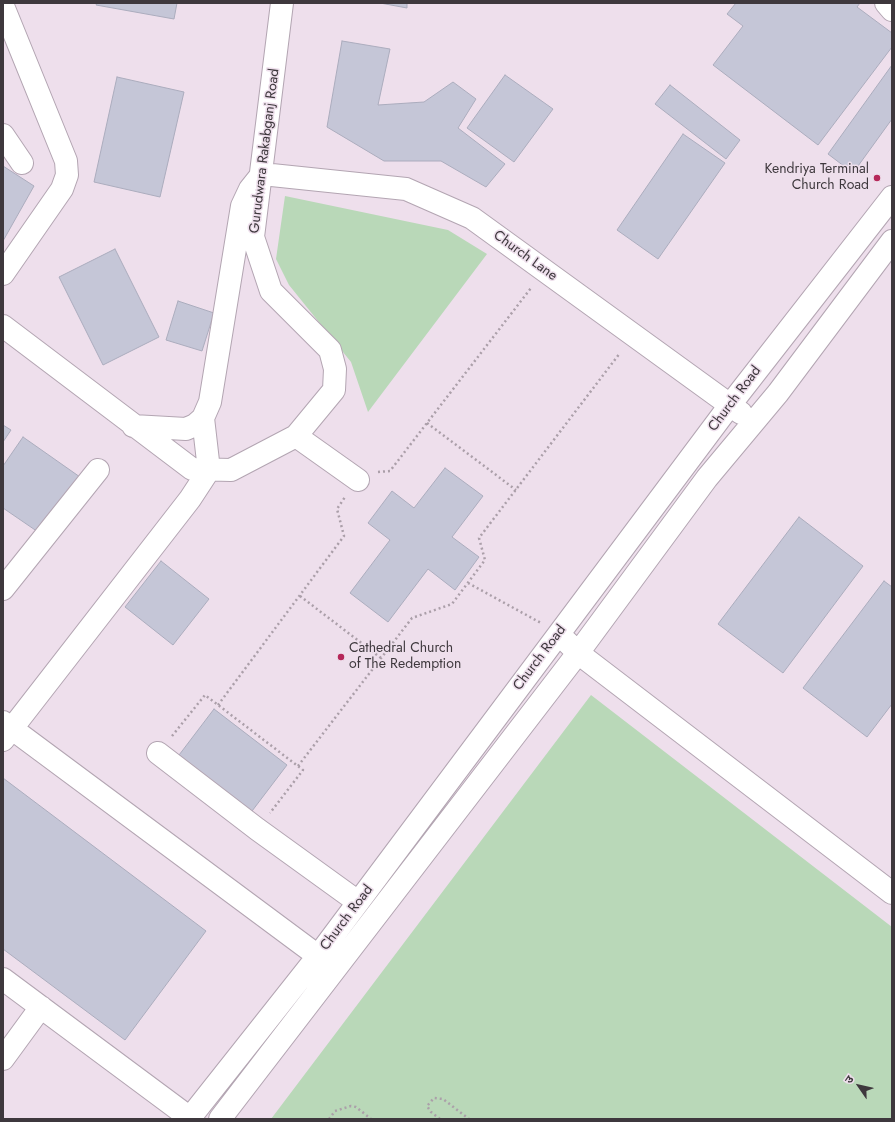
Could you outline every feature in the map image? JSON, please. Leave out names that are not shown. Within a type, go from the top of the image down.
[{"type":"street","name":"Gurudwara Rakabganj Road","points":[[3,326],[133,426],[192,469],[231,470],[296,436],[334,390],[335,368],[330,350],[271,290],[254,237],[282,3]]},
{"type":"street","points":[[886,3],[892,10]]},
{"type":"street","points":[[3,6],[66,161],[67,175],[62,189],[3,274]]},
{"type":"street","points":[[3,135],[22,163]]},
{"type":"street","name":"Church Lane","points":[[262,174],[406,189],[472,218],[753,422]]},
{"type":"street","points":[[262,174],[250,189],[242,206],[210,402],[203,418],[208,470],[190,499],[6,730],[318,956]]},
{"type":"street","name":"Church Road","points":[[189,1118],[318,956],[730,405],[892,197]]},
{"type":"street","name":"Church Road","points":[[220,1119],[578,653],[707,478],[778,393],[892,241]]},
{"type":"street","points":[[133,426],[186,429],[203,418]]},
{"type":"street","points":[[296,436],[358,480]]},
{"type":"street","points":[[3,589],[98,470]]},
{"type":"street","points":[[559,633],[578,653],[892,893]]},
{"type":"street","points":[[158,753],[257,829],[364,894],[388,900]]},
{"type":"street","points":[[3,979],[189,1118]]},
{"type":"street","points":[[3,1059],[41,1007]]},
{"type":"path","points":[[298,766],[412,618],[452,604],[485,560],[479,538],[634,335]]},
{"type":"path","points":[[427,423],[516,490]]},
{"type":"path","points":[[468,582],[559,633]]},
{"type":"path","points":[[300,596],[381,658]]},
{"type":"path","points":[[158,753],[205,695],[298,766],[303,770],[257,829]]},
{"type":"path","points":[[440,1119],[431,1112],[427,1106],[434,1098],[443,1099],[469,1119]]},
{"type":"path","points":[[329,1119],[335,1111],[350,1106],[356,1107],[370,1119]]},
{"type":"green space","points":[[285,196],[448,230],[487,254],[368,412],[351,362],[289,285],[276,259]]},
{"type":"green space","points":[[591,695],[892,927],[892,1119],[271,1119]]},
{"type":"building","points":[[97,3],[177,3],[174,19],[96,5]]},
{"type":"building","points":[[380,3],[407,3],[407,8]]},
{"type":"building","points":[[736,3],[860,3],[857,7],[892,33],[892,47],[818,145],[713,65],[743,26],[727,14]]},
{"type":"building","points":[[342,41],[390,49],[378,105],[424,102],[453,82],[476,99],[458,128],[505,164],[486,187],[441,161],[384,161],[327,127]]},
{"type":"building","points":[[892,65],[892,119],[853,173],[828,154]]},
{"type":"building","points":[[505,75],[553,109],[514,162],[467,128]]},
{"type":"building","points":[[117,77],[184,92],[160,197],[94,182]]},
{"type":"building","points":[[670,85],[740,140],[726,159],[655,104]]},
{"type":"building","points":[[683,134],[725,163],[658,259],[617,230]]},
{"type":"building","points":[[3,166],[34,186],[3,241]]},
{"type":"building","points":[[115,249],[159,337],[103,365],[59,277]]},
{"type":"building","points":[[178,301],[214,313],[202,351],[166,340]]},
{"type":"building","points":[[3,425],[11,430],[3,442]]},
{"type":"building","points":[[23,437],[80,477],[41,534],[3,508],[3,466]]},
{"type":"building","points":[[445,468],[483,496],[452,537],[479,557],[455,590],[428,569],[388,622],[350,593],[390,540],[368,523],[392,491],[414,508]]},
{"type":"building","points":[[799,517],[863,566],[783,673],[718,624]]},
{"type":"building","points":[[161,561],[209,599],[173,645],[125,607]]},
{"type":"building","points":[[884,581],[892,587],[892,704],[867,737],[803,688]]},
{"type":"building","points":[[214,709],[287,765],[249,815],[176,759]]},
{"type":"building","points":[[3,778],[206,931],[125,1040],[3,949]]},
{"type":"place","name":"Kendriya Terminal Church Road","points":[[877,178]]},
{"type":"place","name":"Cathedral Church of The Redemption","points":[[341,657]]}]
